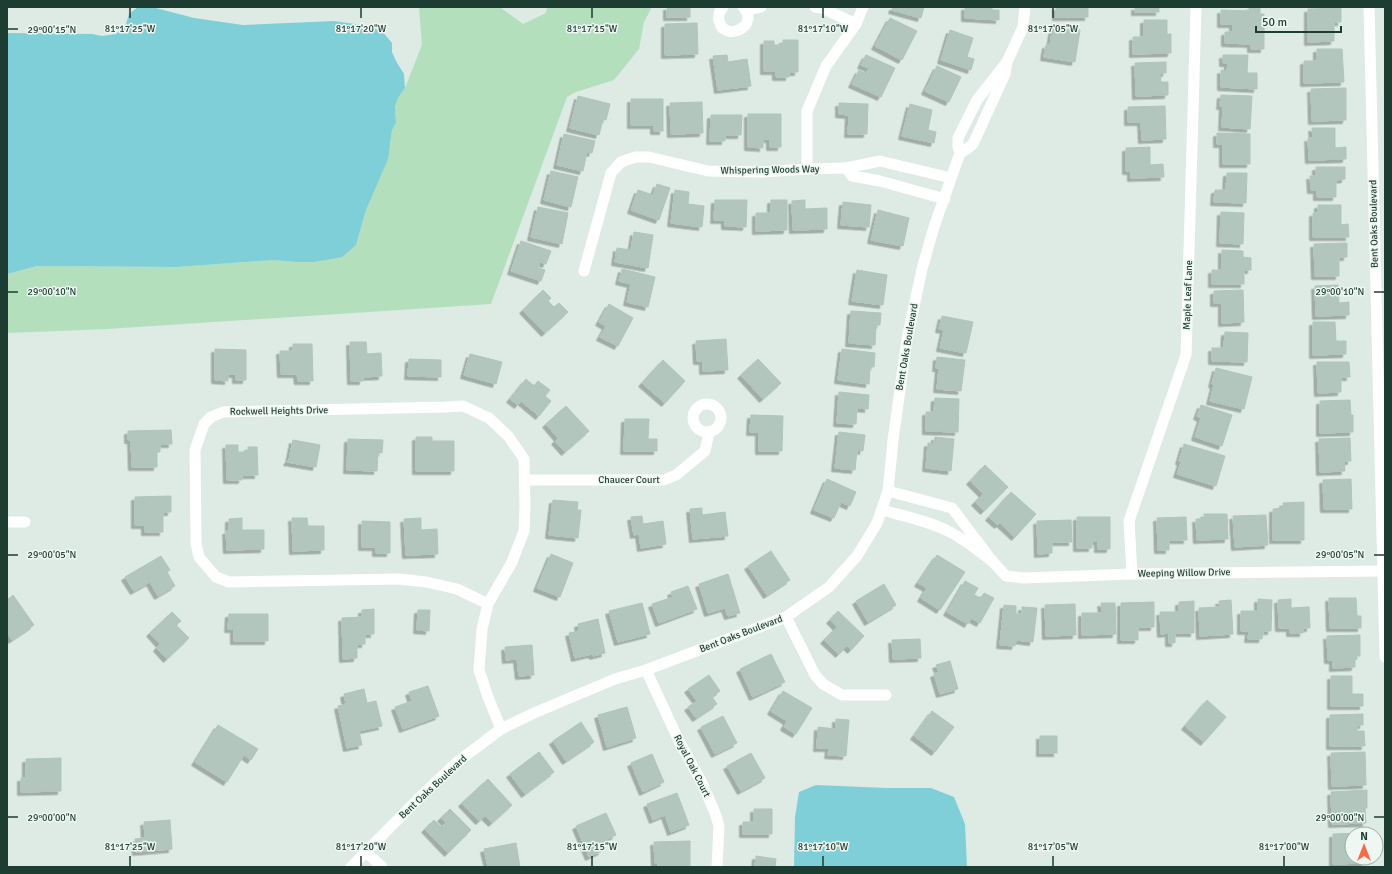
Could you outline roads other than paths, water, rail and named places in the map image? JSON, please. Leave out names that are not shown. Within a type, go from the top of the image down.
[{"type":"street","points":[[723,7],[719,14],[720,24],[726,30],[733,32],[740,30],[745,26],[748,19],[745,9],[761,7]]},
{"type":"street","points":[[815,7],[822,8],[856,24]]},
{"type":"street","points":[[807,169],[807,111],[826,66],[856,24],[863,7]]},
{"type":"street","name":"Bent Oaks Boulevard","points":[[351,867],[456,763],[501,729],[534,712],[615,679],[646,670],[786,617],[828,588],[857,556],[877,523],[888,491],[892,440],[906,339],[922,269],[934,228],[960,153],[958,138],[976,100],[1007,62],[1023,27],[1025,7]]},
{"type":"street","name":"Maple Leaf Lane","points":[[1132,574],[1129,521],[1186,355],[1196,7]]},
{"type":"street","name":"Bent Oaks Boulevard","points":[[1369,7],[1385,657]]},
{"type":"street","name":"Bent Oaks Boulevard","points":[[960,153],[973,144],[1005,74],[1007,62]]},
{"type":"street","name":"Whispering Woods Way","points":[[584,271],[611,173],[622,162],[635,157],[649,156],[708,171],[762,172],[846,168],[880,161],[951,178]]},
{"type":"street","points":[[846,168],[852,176],[945,199]]},
{"type":"street","name":"Rockwell Heights Drive","points":[[488,604],[457,589],[426,582],[399,579],[229,582],[216,578],[199,557],[196,543],[195,450],[204,424],[211,417],[223,412],[464,406],[489,418],[509,438],[524,459],[524,531],[512,562],[488,604],[482,629],[479,670],[501,729]]},
{"type":"street","name":"Chaucer Court","points":[[525,480],[664,480],[676,475],[705,451],[709,432]]},
{"type":"street","name":"Weeping Willow Drive","points":[[888,491],[952,508],[1006,576],[1024,578],[1132,574],[1382,571]]},
{"type":"street","name":"Weeping Willow Drive","points":[[882,510],[927,523],[948,531],[994,562]]},
{"type":"street","points":[[7,522],[25,522]]},
{"type":"street","points":[[786,617],[815,675],[823,684],[842,695],[886,695]]},
{"type":"street","name":"Royal Oak Court","points":[[646,670],[679,741],[702,783],[715,813],[719,826],[718,867]]},
{"type":"street","points":[[363,867],[366,852]]},
{"type":"street","points":[[366,852],[382,867]]},
{"type":"water","points":[[138,7],[152,7],[194,18],[243,25],[334,21],[362,25],[382,31],[392,43],[392,52],[404,74],[405,88],[398,98],[395,107],[396,123],[392,130],[388,159],[366,210],[356,245],[342,257],[314,262],[274,260],[177,267],[37,266],[7,274],[7,33],[92,34],[102,36],[116,34],[126,24],[129,14]]},
{"type":"water","points":[[816,785],[931,788],[954,797],[965,824],[967,867],[794,867],[795,817],[799,792]]}]
